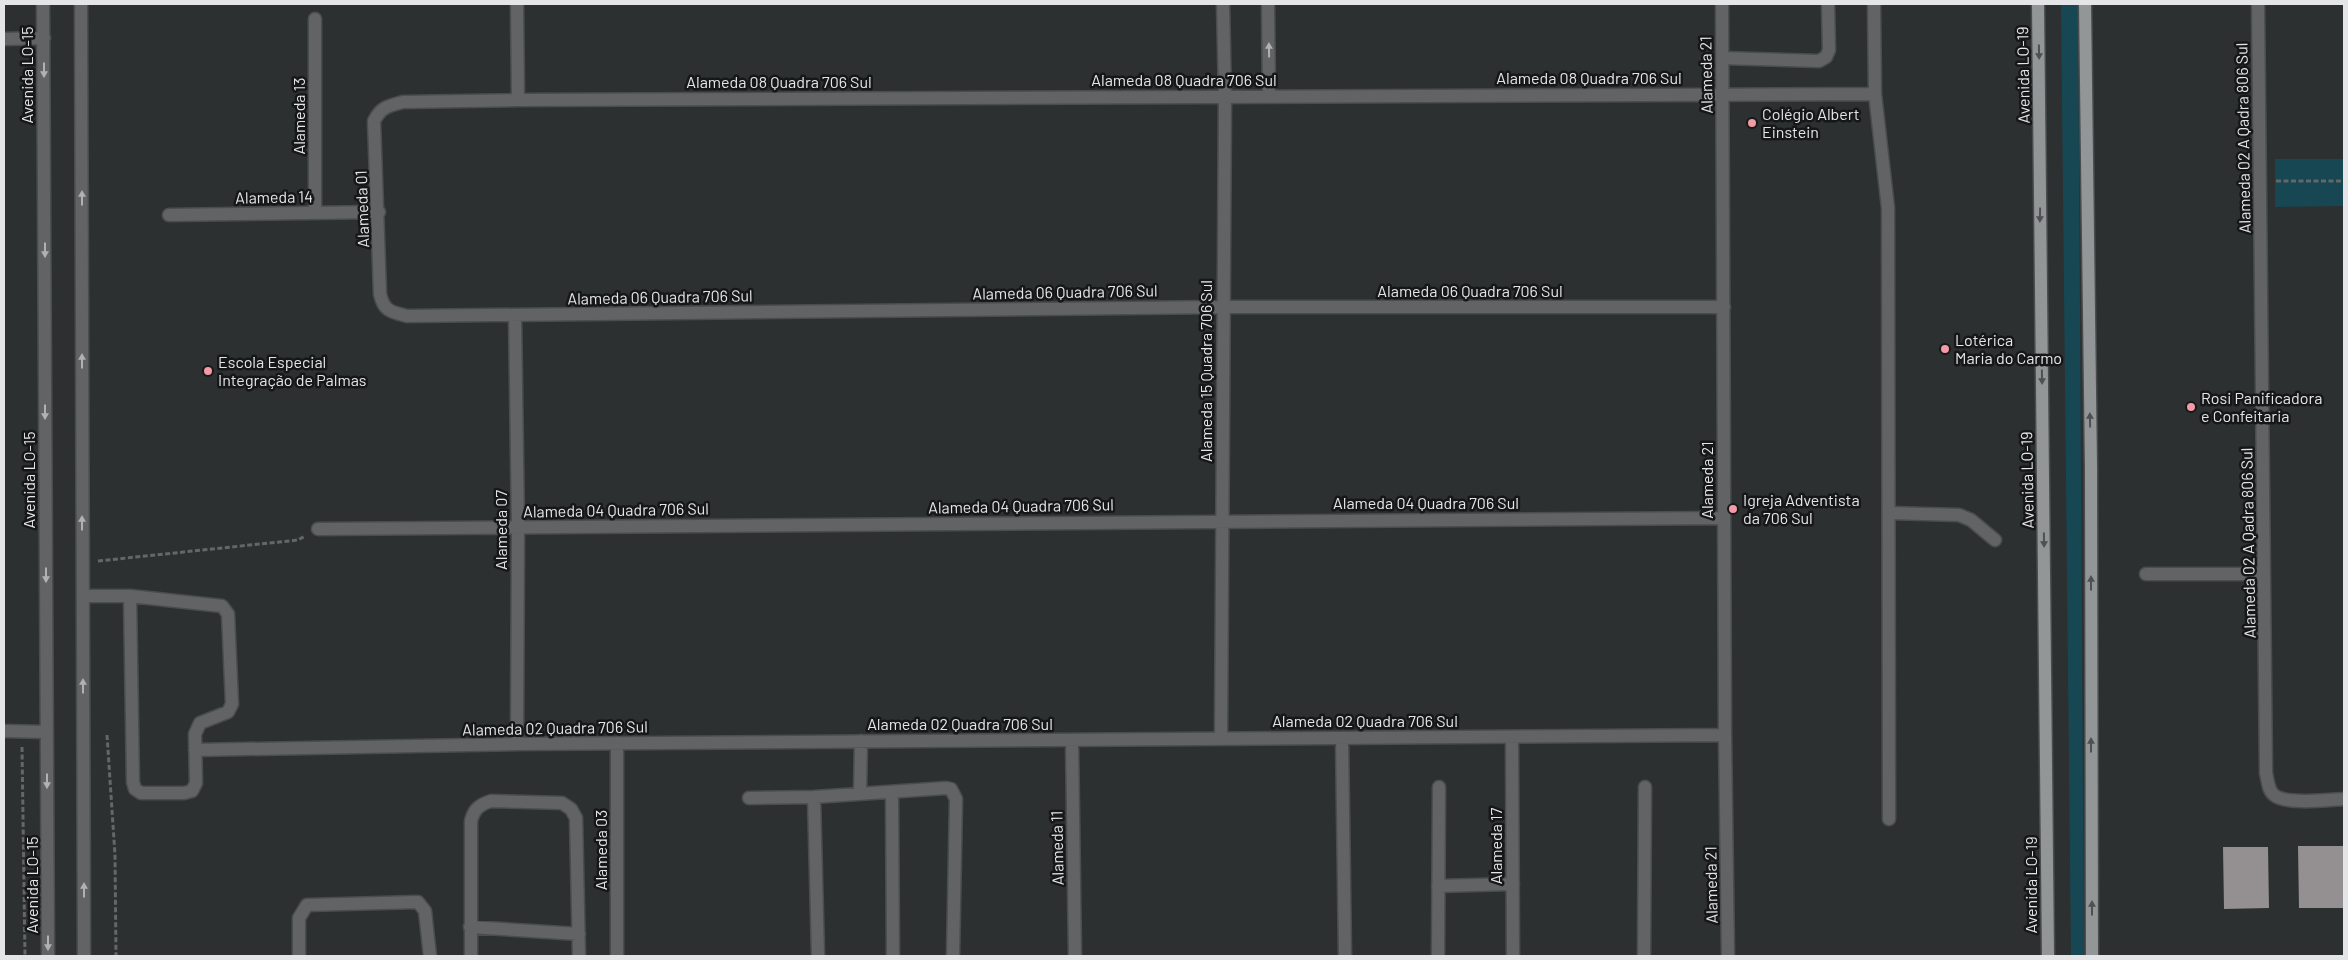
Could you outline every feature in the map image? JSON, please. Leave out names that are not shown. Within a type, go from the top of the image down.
[{"type":"main road","name":"Avenida LO-19","points":[[2038,4],[2048,956]]},
{"type":"main road","points":[[2085,4],[2091,468],[2092,956]]},
{"type":"street","name":"Avenida LO-15","points":[[43,4],[48,956]]},
{"type":"street","points":[[81,4],[84,956]]},
{"type":"street","points":[[516,4],[518,100]]},
{"type":"street","name":"Alameda 15 Quadra 706 Sul","points":[[1222,739],[1221,520],[1225,97],[1223,4]]},
{"type":"street","points":[[1268,4],[1269,96]]},
{"type":"street","name":"Alameda 21","points":[[1722,4],[1725,735],[1728,956]]},
{"type":"street","points":[[1722,58],[1819,61],[1826,56],[1829,50],[1828,4]]},
{"type":"street","points":[[1874,4],[1876,94],[1888,208],[1889,819]]},
{"type":"street","name":"Alameda 02 A Qadra 806 Sul","points":[[2258,4],[2266,773],[2269,788],[2274,796],[2288,800],[2344,799]]},
{"type":"street","name":"Alameda 13","points":[[315,19],[315,213]]},
{"type":"street","points":[[4,39],[44,38]]},
{"type":"street","name":"Alameda 08 Quadra 706 Sul","points":[[403,102],[1876,94]]},
{"type":"street","name":"Alameda 01","points":[[403,102],[386,106],[379,111],[374,121],[382,305],[388,311],[407,316]]},
{"type":"street","name":"Alameda 14","points":[[169,215],[379,212]]},
{"type":"street","name":"Alameda 06 Quadra 706 Sul","points":[[407,316],[1222,307],[1724,307]]},
{"type":"street","name":"Alameda 07","points":[[515,315],[518,527],[517,744]]},
{"type":"street","points":[[1889,513],[1959,515],[1971,520],[1995,540]]},
{"type":"street","name":"Alameda 04 Quadra 706 Sul","points":[[318,529],[1221,520],[1724,518]]},
{"type":"street","points":[[2146,574],[2264,574]]},
{"type":"street","points":[[83,596],[130,596],[222,606],[228,614],[232,704],[228,712],[200,723],[195,734],[196,783],[192,791],[184,793],[141,793],[136,789],[133,782],[130,596]]},
{"type":"street","points":[[4,731],[47,732]]},
{"type":"street","name":"Alameda 02 Quadra 706 Sul","points":[[195,750],[617,743],[1725,735]]},
{"type":"street","name":"Alameda 17","points":[[1512,737],[1513,956]]},
{"type":"street","points":[[1342,738],[1345,956]]},
{"type":"street","name":"Alameda 11","points":[[1072,740],[1075,956]]},
{"type":"street","points":[[860,794],[861,741]]},
{"type":"street","name":"Alameda 03","points":[[617,743],[617,956]]},
{"type":"street","points":[[1438,956],[1439,787]]},
{"type":"street","points":[[749,798],[814,797],[946,788],[954,794],[956,799],[953,956]]},
{"type":"street","points":[[1644,956],[1646,788]]},
{"type":"street","points":[[892,792],[893,956]]},
{"type":"street","points":[[814,797],[818,956]]},
{"type":"street","points":[[471,956],[473,813],[480,804],[491,801],[562,803],[571,809],[576,818],[579,956]]},
{"type":"street","points":[[1438,886],[1513,884]]},
{"type":"street","points":[[299,956],[299,918],[307,905],[418,902],[424,911],[430,956]]},
{"type":"street","points":[[470,927],[579,934]]},
{"type":"path","points":[[2260,181],[2344,181]]},
{"type":"path","points":[[82,562],[298,540],[318,529]]},
{"type":"path","points":[[22,731],[25,956]]},
{"type":"path","points":[[107,735],[115,855],[116,956]]},
{"type":"shaded area","points":[[2061,4],[2078,4],[2084,956],[2071,956]]},
{"type":"shaded area","points":[[2275,159],[2344,159],[2344,206],[2275,207]]},
{"type":"building","points":[[2298,846],[2343,846],[2344,908],[2299,908]]},
{"type":"building","points":[[2223,847],[2268,847],[2269,908],[2224,909]]},
{"type":"place","name":"Colégio Albert Einstein","points":[[1752,123]]},
{"type":"place","name":"Lotérica Maria do Carmo","points":[[1945,349]]},
{"type":"place","name":"Escola Especial Integração de Palmas","points":[[208,371]]},
{"type":"place","name":"Rosi Panificadora e Confeitaria","points":[[2191,407]]},
{"type":"place","name":"Igreja Adventista da 706 Sul","points":[[1733,509]]}]
